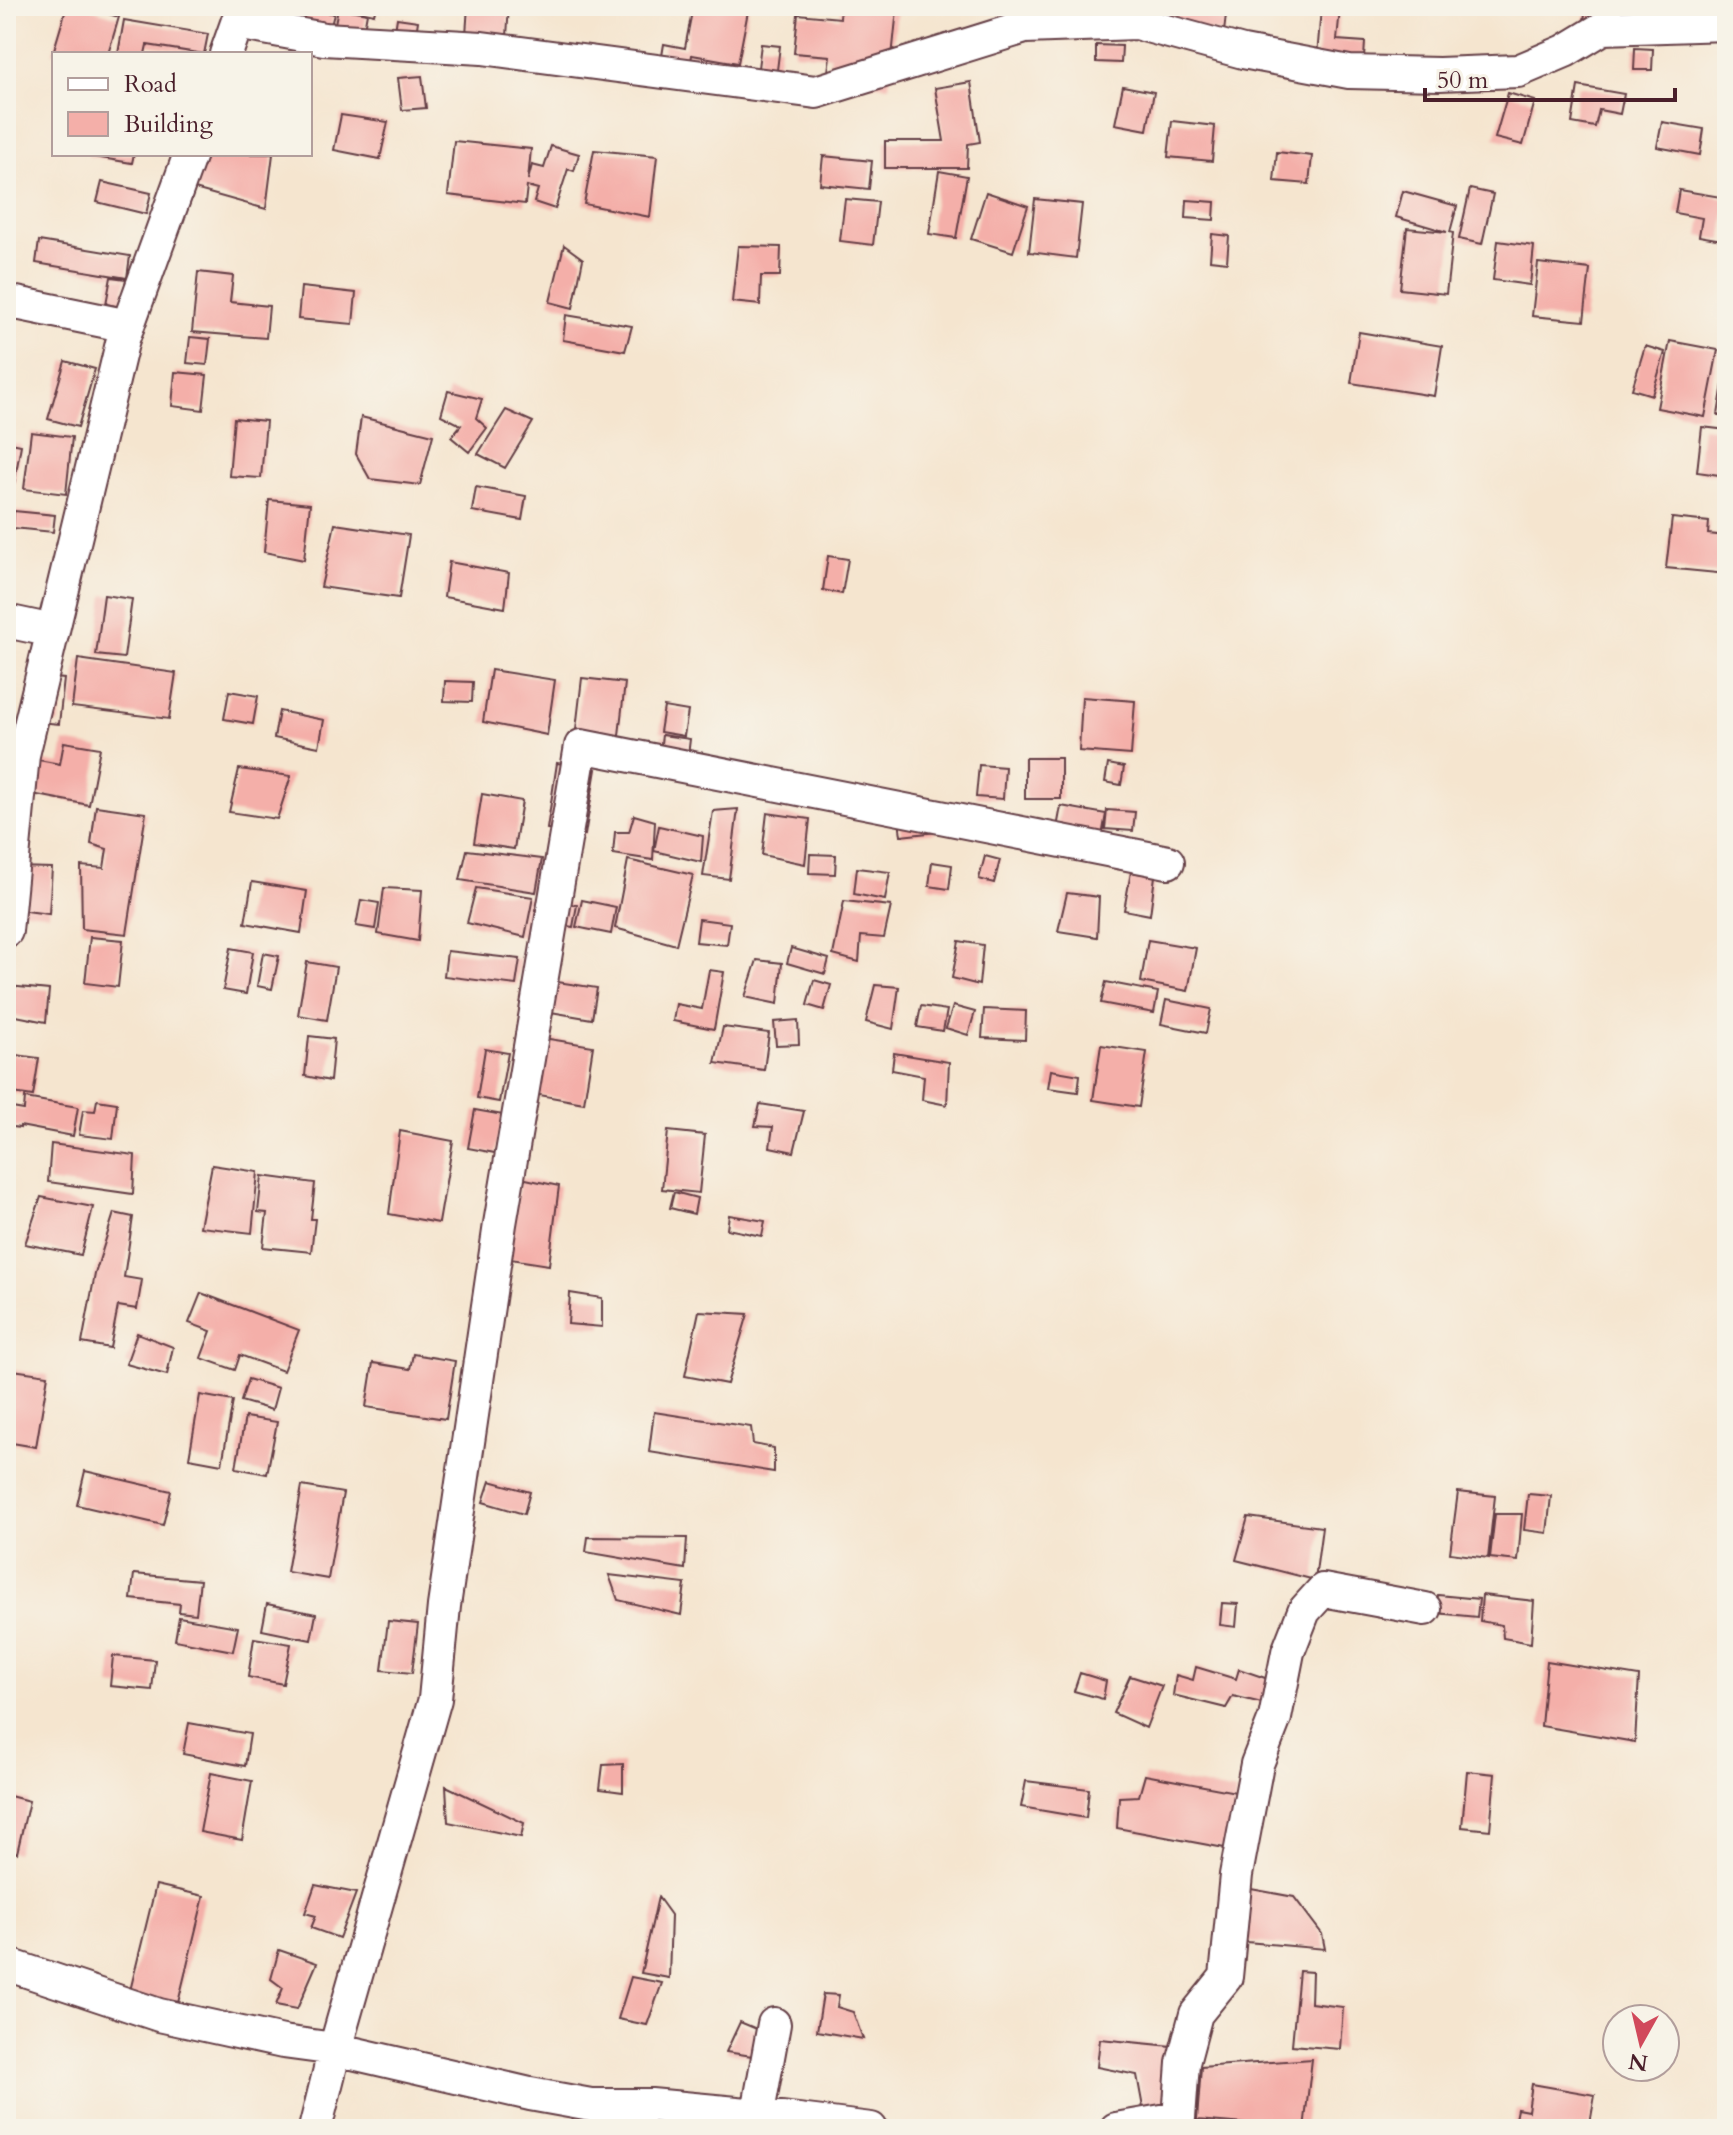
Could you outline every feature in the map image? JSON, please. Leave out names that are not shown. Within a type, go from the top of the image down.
[{"type":"street","points":[[227,52],[240,14],[324,39],[482,48],[816,92],[1025,27],[1136,23],[1243,52],[1349,72],[1439,74],[1518,71],[1565,51],[1603,28],[1727,24]]},
{"type":"street","points":[[6,931],[9,866],[23,755],[119,354],[189,156]]},
{"type":"street","points":[[6,303],[128,326]]},
{"type":"street","points":[[6,621],[53,631]]},
{"type":"street","points":[[315,2129],[435,1699],[444,1606],[500,1224],[581,746],[1168,862]]},
{"type":"street","points":[[1116,2129],[1179,2118],[1183,2063],[1196,2014],[1226,1977],[1236,1875],[1257,1764],[1275,1718],[1288,1652],[1304,1611],[1323,1590],[1425,1609]]},
{"type":"street","points":[[6,1964],[159,2015],[283,2042],[335,2049],[530,2094],[591,2105],[651,2105],[756,2122],[871,2129]]},
{"type":"street","points":[[756,2122],[774,2024]]},
{"type":"building","points":[[67,6],[81,6],[119,17],[109,52],[53,52]]},
{"type":"building","points":[[157,6],[185,6],[184,11]]},
{"type":"building","points":[[267,6],[324,6],[323,11],[334,14],[325,48],[260,32]]},
{"type":"building","points":[[357,6],[376,6],[374,14],[356,10]]},
{"type":"building","points":[[468,6],[509,6],[506,51],[465,49]]},
{"type":"building","points":[[693,6],[749,6],[738,63],[692,55],[688,79],[659,74],[664,44],[685,48]]},
{"type":"building","points":[[841,6],[897,9],[889,86],[827,80],[830,56],[794,53],[798,14],[840,18]]},
{"type":"building","points":[[1172,6],[1227,6],[1224,32],[1170,27]]},
{"type":"building","points":[[1586,6],[1613,6],[1610,25],[1584,21]]},
{"type":"building","points":[[338,8],[367,13],[359,56],[330,50]]},
{"type":"building","points":[[1321,8],[1340,9],[1337,40],[1365,42],[1363,74],[1316,69]]},
{"type":"building","points":[[397,18],[418,21],[413,53],[392,50]]},
{"type":"building","points":[[124,20],[208,34],[204,52],[147,45],[145,52],[118,52]]},
{"type":"building","points":[[761,44],[780,46],[775,86],[756,84]]},
{"type":"building","points":[[1096,45],[1122,46],[1121,63],[1096,62]]},
{"type":"building","points":[[1635,48],[1653,49],[1652,70],[1634,70]]},
{"type":"building","points":[[422,76],[426,108],[402,110],[398,78]]},
{"type":"building","points":[[971,82],[980,142],[968,144],[967,168],[885,168],[885,141],[944,141],[935,88]]},
{"type":"building","points":[[1123,86],[1154,92],[1147,130],[1115,124]]},
{"type":"building","points":[[1578,86],[1624,94],[1620,114],[1599,110],[1595,127],[1572,123]]},
{"type":"building","points":[[1508,93],[1535,101],[1523,145],[1495,138]]},
{"type":"building","points":[[341,115],[388,122],[380,159],[334,150]]},
{"type":"building","points":[[1172,121],[1215,126],[1212,161],[1168,157]]},
{"type":"building","points":[[1662,122],[1704,129],[1700,155],[1657,147]]},
{"type":"building","points":[[454,141],[531,149],[528,180],[532,165],[544,168],[551,146],[579,154],[574,171],[568,169],[555,209],[534,202],[538,189],[527,186],[525,204],[448,195]]},
{"type":"building","points":[[594,150],[657,156],[650,217],[584,204]]},
{"type":"building","points":[[1277,152],[1312,156],[1309,184],[1274,181]]},
{"type":"building","points":[[88,156],[134,156],[132,163]]},
{"type":"building","points":[[193,156],[273,156],[266,209],[184,186]]},
{"type":"building","points":[[823,156],[872,161],[869,189],[820,184]]},
{"type":"building","points":[[939,171],[967,176],[956,238],[929,234]]},
{"type":"building","points":[[102,182],[151,193],[146,214],[97,202]]},
{"type":"building","points":[[1470,189],[1493,194],[1482,244],[1459,239]]},
{"type":"building","points":[[1679,190],[1727,198],[1722,240],[1699,236],[1702,218],[1675,213]]},
{"type":"building","points":[[1403,191],[1457,206],[1450,232],[1453,233],[1446,294],[1400,289],[1407,228],[1447,232],[1396,217]]},
{"type":"building","points":[[986,192],[1028,206],[1013,252],[971,239]]},
{"type":"building","points":[[845,199],[878,202],[873,245],[840,241]]},
{"type":"building","points":[[1035,199],[1082,204],[1076,258],[1029,252]]},
{"type":"building","points":[[1187,200],[1215,202],[1214,220],[1186,218]]},
{"type":"building","points":[[1212,234],[1229,236],[1227,262],[1210,260]]},
{"type":"building","points":[[39,241],[130,256],[127,278],[36,263]]},
{"type":"building","points":[[1498,241],[1534,246],[1530,285],[1493,280]]},
{"type":"building","points":[[564,245],[583,259],[573,308],[550,302]]},
{"type":"building","points":[[738,246],[781,247],[780,276],[761,276],[760,305],[732,302]]},
{"type":"building","points":[[1538,263],[1590,269],[1584,321],[1532,316]]},
{"type":"building","points":[[198,272],[233,276],[230,302],[269,306],[266,338],[192,332]]},
{"type":"building","points":[[111,277],[126,279],[121,307],[106,304]]},
{"type":"building","points":[[301,287],[356,293],[353,324],[298,319]]},
{"type":"building","points":[[566,315],[632,326],[625,351],[563,340]]},
{"type":"building","points":[[1359,332],[1442,346],[1434,396],[1351,383]]},
{"type":"building","points":[[190,337],[210,339],[207,365],[187,363]]},
{"type":"building","points":[[1670,341],[1718,350],[1705,417],[1657,408]]},
{"type":"building","points":[[1645,346],[1665,352],[1652,395],[1632,389]]},
{"type":"building","points":[[65,361],[95,369],[78,427],[48,419]]},
{"type":"building","points":[[175,372],[207,375],[203,410],[172,406]]},
{"type":"building","points":[[1727,372],[1727,417],[1718,415]]},
{"type":"building","points":[[448,391],[482,399],[476,418],[487,428],[469,452],[451,437],[461,425],[441,415]]},
{"type":"building","points":[[506,410],[533,422],[505,468],[478,454]]},
{"type":"building","points":[[361,417],[433,435],[420,485],[370,479],[356,454]]},
{"type":"building","points":[[234,418],[266,421],[261,478],[229,476]]},
{"type":"building","points":[[1702,427],[1727,430],[1727,476],[1697,472]]},
{"type":"building","points":[[31,432],[72,437],[66,494],[24,489]]},
{"type":"building","points":[[6,442],[21,445],[14,484],[6,483]]},
{"type":"building","points":[[476,487],[526,496],[522,520],[472,511]]},
{"type":"building","points":[[269,500],[310,504],[304,560],[264,552]]},
{"type":"building","points":[[14,511],[55,515],[53,532],[13,528]]},
{"type":"building","points":[[1672,518],[1709,522],[1708,534],[1727,536],[1727,574],[1666,568]]},
{"type":"building","points":[[335,524],[409,535],[399,598],[321,587]]},
{"type":"building","points":[[828,556],[848,559],[842,594],[823,590]]},
{"type":"building","points":[[449,562],[509,573],[505,608],[444,597]]},
{"type":"building","points":[[104,595],[132,599],[124,658],[96,655]]},
{"type":"building","points":[[78,659],[176,673],[169,719],[72,707]]},
{"type":"building","points":[[491,670],[555,680],[547,735],[483,722]]},
{"type":"building","points":[[46,677],[64,679],[59,724],[40,722]]},
{"type":"building","points":[[582,678],[625,683],[616,761],[573,755]]},
{"type":"building","points":[[445,681],[473,682],[472,702],[444,701]]},
{"type":"building","points":[[229,691],[258,696],[253,724],[224,719]]},
{"type":"building","points":[[1082,697],[1135,701],[1131,755],[1079,751]]},
{"type":"building","points":[[664,707],[688,711],[684,736],[660,732]]},
{"type":"building","points":[[279,711],[324,720],[319,747],[274,738]]},
{"type":"building","points":[[662,735],[690,739],[686,772],[658,769]]},
{"type":"building","points":[[64,742],[100,748],[89,805],[22,792],[28,758],[60,764]]},
{"type":"building","points":[[1025,758],[1061,758],[1061,799],[1025,799]]},
{"type":"building","points":[[557,763],[596,769],[585,835],[547,829]]},
{"type":"building","points":[[1108,764],[1124,767],[1121,785],[1105,782]]},
{"type":"building","points":[[979,765],[1005,767],[1003,799],[976,797]]},
{"type":"building","points":[[239,769],[291,776],[277,819],[229,812]]},
{"type":"building","points":[[482,794],[522,801],[514,849],[474,843]]},
{"type":"building","points":[[96,806],[146,813],[127,934],[82,929],[81,866],[104,868],[107,849],[91,844]]},
{"type":"building","points":[[1061,806],[1106,814],[1098,858],[1053,850]]},
{"type":"building","points":[[738,809],[729,879],[703,876],[713,811]]},
{"type":"building","points":[[1107,810],[1135,812],[1133,831],[1105,829]]},
{"type":"building","points":[[898,812],[937,832],[901,836]]},
{"type":"building","points":[[767,813],[810,819],[805,864],[762,855]]},
{"type":"building","points":[[634,815],[655,821],[653,860],[613,854],[615,832],[629,832]]},
{"type":"building","points":[[659,826],[703,836],[701,862],[654,851]]},
{"type":"building","points":[[467,850],[542,859],[536,892],[460,880]]},
{"type":"building","points":[[810,854],[836,855],[835,874],[809,873]]},
{"type":"building","points":[[985,856],[1000,860],[994,883],[979,879]]},
{"type":"building","points":[[628,860],[693,875],[676,945],[615,928]]},
{"type":"building","points":[[932,862],[952,865],[949,889],[929,886]]},
{"type":"building","points":[[15,867],[52,868],[49,914],[11,909]]},
{"type":"building","points":[[857,868],[890,872],[885,900],[854,894]]},
{"type":"building","points":[[1131,872],[1155,876],[1150,915],[1124,910]]},
{"type":"building","points":[[252,882],[307,891],[301,933],[245,923]]},
{"type":"building","points":[[384,888],[422,890],[418,941],[378,934]]},
{"type":"building","points":[[476,888],[533,897],[525,937],[467,923]]},
{"type":"building","points":[[1067,893],[1099,897],[1097,937],[1058,931]]},
{"type":"building","points":[[361,900],[379,903],[375,929],[356,926]]},
{"type":"building","points":[[582,900],[616,907],[611,934],[576,927]]},
{"type":"building","points":[[553,901],[577,905],[573,927],[549,923]]},
{"type":"building","points":[[844,901],[891,906],[884,938],[861,936],[859,962],[833,955]]},
{"type":"building","points":[[699,919],[730,923],[727,945],[696,942]]},
{"type":"building","points":[[90,937],[123,940],[118,987],[85,983]]},
{"type":"building","points":[[1148,940],[1196,948],[1188,991],[1141,982]]},
{"type":"building","points":[[959,941],[983,945],[979,985],[952,978]]},
{"type":"building","points":[[231,948],[253,952],[246,994],[223,990]]},
{"type":"building","points":[[791,948],[829,959],[825,974],[787,963]]},
{"type":"building","points":[[447,951],[520,959],[516,985],[444,976]]},
{"type":"building","points":[[263,953],[279,956],[272,989],[257,986]]},
{"type":"building","points":[[757,960],[782,963],[778,1004],[745,997]]},
{"type":"building","points":[[307,962],[336,967],[327,1020],[298,1015]]},
{"type":"building","points":[[709,970],[724,972],[714,1029],[673,1021],[676,1004],[702,1009]]},
{"type":"building","points":[[538,979],[597,988],[592,1019],[533,1009]]},
{"type":"building","points":[[814,980],[831,985],[824,1010],[807,1005]]},
{"type":"building","points":[[1106,982],[1158,992],[1154,1013],[1101,1003]]},
{"type":"building","points":[[875,985],[899,987],[893,1029],[866,1022]]},
{"type":"building","points":[[8,986],[49,990],[46,1022],[6,1014]]},
{"type":"building","points":[[1166,1000],[1211,1009],[1206,1033],[1161,1024]]},
{"type":"building","points":[[921,1006],[947,1010],[943,1031],[917,1027]]},
{"type":"building","points":[[953,1006],[975,1012],[968,1035],[946,1028]]},
{"type":"building","points":[[984,1009],[1026,1011],[1025,1040],[982,1038]]},
{"type":"building","points":[[798,1020],[799,1044],[776,1045],[774,1022]]},
{"type":"building","points":[[723,1027],[769,1033],[764,1070],[715,1063]]},
{"type":"building","points":[[309,1036],[334,1039],[330,1081],[305,1076]]},
{"type":"building","points":[[543,1038],[593,1046],[584,1103],[534,1094]]},
{"type":"building","points":[[1101,1045],[1147,1052],[1139,1107],[1093,1100]]},
{"type":"building","points":[[485,1049],[508,1053],[499,1102],[477,1098]]},
{"type":"building","points":[[894,1053],[949,1062],[947,1105],[922,1100],[924,1076],[892,1070]]},
{"type":"building","points":[[9,1054],[39,1058],[33,1096],[6,1092]]},
{"type":"building","points":[[1051,1070],[1080,1075],[1078,1092],[1048,1088]]},
{"type":"building","points":[[25,1098],[78,1107],[73,1136],[6,1126],[6,1107],[24,1110]]},
{"type":"building","points":[[97,1100],[117,1103],[113,1139],[79,1135],[83,1110],[95,1111]]},
{"type":"building","points":[[760,1104],[804,1111],[794,1152],[770,1147],[773,1127],[755,1126]]},
{"type":"building","points":[[475,1110],[503,1115],[495,1153],[468,1148]]},
{"type":"building","points":[[400,1131],[453,1141],[439,1223],[389,1214]]},
{"type":"building","points":[[668,1131],[705,1135],[699,1193],[662,1189]]},
{"type":"building","points":[[51,1144],[135,1155],[133,1194],[48,1182]]},
{"type":"building","points":[[212,1165],[258,1172],[252,1233],[200,1227]]},
{"type":"building","points":[[262,1176],[315,1183],[311,1252],[263,1247],[267,1213],[258,1212]]},
{"type":"building","points":[[521,1178],[559,1186],[549,1265],[504,1258]]},
{"type":"building","points":[[674,1192],[697,1198],[694,1214],[670,1208]]},
{"type":"building","points":[[41,1197],[93,1207],[81,1255],[25,1244]]},
{"type":"building","points":[[114,1213],[133,1217],[124,1277],[142,1280],[137,1309],[118,1306],[110,1348],[82,1343],[95,1274]]},
{"type":"building","points":[[729,1215],[765,1221],[762,1236],[727,1229]]},
{"type":"building","points":[[201,1293],[299,1330],[283,1371],[240,1355],[235,1370],[201,1358],[211,1331],[189,1323]]},
{"type":"building","points":[[570,1293],[602,1298],[602,1327],[568,1324]]},
{"type":"building","points":[[699,1311],[748,1314],[727,1384],[685,1376]]},
{"type":"building","points":[[137,1333],[173,1347],[167,1375],[126,1364]]},
{"type":"building","points":[[413,1354],[455,1361],[446,1419],[366,1407],[373,1363],[410,1369]]},
{"type":"building","points":[[6,1369],[48,1375],[36,1447],[6,1442]]},
{"type":"building","points":[[248,1379],[278,1388],[272,1410],[241,1401]]},
{"type":"building","points":[[200,1395],[233,1401],[222,1464],[189,1458]]},
{"type":"building","points":[[654,1412],[751,1427],[753,1444],[774,1448],[774,1472],[649,1452]]},
{"type":"building","points":[[245,1417],[277,1422],[267,1474],[236,1468]]},
{"type":"building","points":[[85,1471],[171,1491],[163,1525],[77,1505]]},
{"type":"building","points":[[490,1481],[530,1492],[524,1514],[483,1502]]},
{"type":"building","points":[[302,1486],[343,1493],[328,1579],[287,1572]]},
{"type":"building","points":[[1458,1492],[1495,1496],[1488,1558],[1450,1553]]},
{"type":"building","points":[[1528,1494],[1551,1496],[1547,1533],[1524,1530]]},
{"type":"building","points":[[1495,1514],[1522,1514],[1518,1561],[1490,1558]]},
{"type":"building","points":[[1248,1517],[1322,1527],[1315,1580],[1236,1560]]},
{"type":"building","points":[[588,1537],[687,1538],[685,1569],[586,1552]]},
{"type":"building","points":[[134,1574],[200,1580],[196,1614],[179,1612],[180,1604],[131,1599]]},
{"type":"building","points":[[609,1575],[685,1584],[681,1615],[618,1600]]},
{"type":"building","points":[[1438,1595],[1479,1599],[1477,1617],[1436,1613]]},
{"type":"building","points":[[1482,1595],[1534,1601],[1531,1643],[1503,1638],[1502,1625],[1480,1621]]},
{"type":"building","points":[[1222,1603],[1238,1604],[1236,1627],[1220,1625]]},
{"type":"building","points":[[267,1604],[316,1614],[311,1640],[262,1630]]},
{"type":"building","points":[[179,1617],[238,1627],[233,1651],[175,1640]]},
{"type":"building","points":[[388,1621],[418,1624],[412,1673],[382,1670]]},
{"type":"building","points":[[254,1638],[291,1644],[283,1684],[248,1677]]},
{"type":"building","points":[[113,1656],[155,1660],[152,1690],[110,1686]]},
{"type":"building","points":[[1547,1661],[1639,1676],[1635,1742],[1541,1726]]},
{"type":"building","points":[[1196,1667],[1236,1679],[1239,1669],[1271,1680],[1266,1704],[1233,1696],[1226,1708],[1173,1695],[1176,1675],[1193,1680]]},
{"type":"building","points":[[1080,1673],[1106,1681],[1103,1699],[1074,1691]]},
{"type":"building","points":[[1130,1676],[1162,1686],[1146,1728],[1113,1713]]},
{"type":"building","points":[[189,1723],[250,1734],[245,1766],[183,1754]]},
{"type":"building","points":[[623,1764],[623,1792],[600,1789],[603,1765]]},
{"type":"building","points":[[1467,1771],[1495,1774],[1490,1830],[1462,1827]]},
{"type":"building","points":[[211,1773],[252,1781],[242,1840],[200,1832]]},
{"type":"building","points":[[1145,1775],[1236,1792],[1230,1849],[1117,1828],[1119,1797],[1139,1796]]},
{"type":"building","points":[[1026,1781],[1089,1789],[1086,1818],[1021,1807]]},
{"type":"building","points":[[446,1786],[524,1823],[521,1837],[448,1822]]},
{"type":"building","points":[[6,1795],[29,1801],[17,1853],[6,1850]]},
{"type":"building","points":[[156,1885],[204,1896],[177,2007],[129,1995]]},
{"type":"building","points":[[315,1885],[356,1893],[339,1938],[311,1928],[316,1916],[305,1913]]},
{"type":"building","points":[[1240,1887],[1294,1897],[1322,1934],[1325,1949],[1235,1941]]},
{"type":"building","points":[[658,1897],[671,1915],[669,1978],[641,1973]]},
{"type":"building","points":[[279,1950],[317,1963],[297,2009],[276,2005],[283,1988],[271,1979]]},
{"type":"building","points":[[1299,1971],[1312,1972],[1311,2003],[1343,2007],[1340,2049],[1292,2045]]},
{"type":"building","points":[[631,1977],[662,1983],[647,2025],[618,2019]]},
{"type":"building","points":[[823,1994],[839,1995],[837,2007],[853,2012],[863,2039],[817,2031]]},
{"type":"building","points":[[740,2022],[764,2032],[759,2057],[726,2052]]},
{"type":"building","points":[[1100,2039],[1171,2046],[1166,2114],[1144,2113],[1137,2075],[1097,2067]]},
{"type":"building","points":[[1312,2059],[1304,2129],[1197,2120],[1201,2067]]},
{"type":"building","points":[[1532,2084],[1595,2095],[1589,2129],[1513,2129],[1517,2109],[1528,2111]]}]
